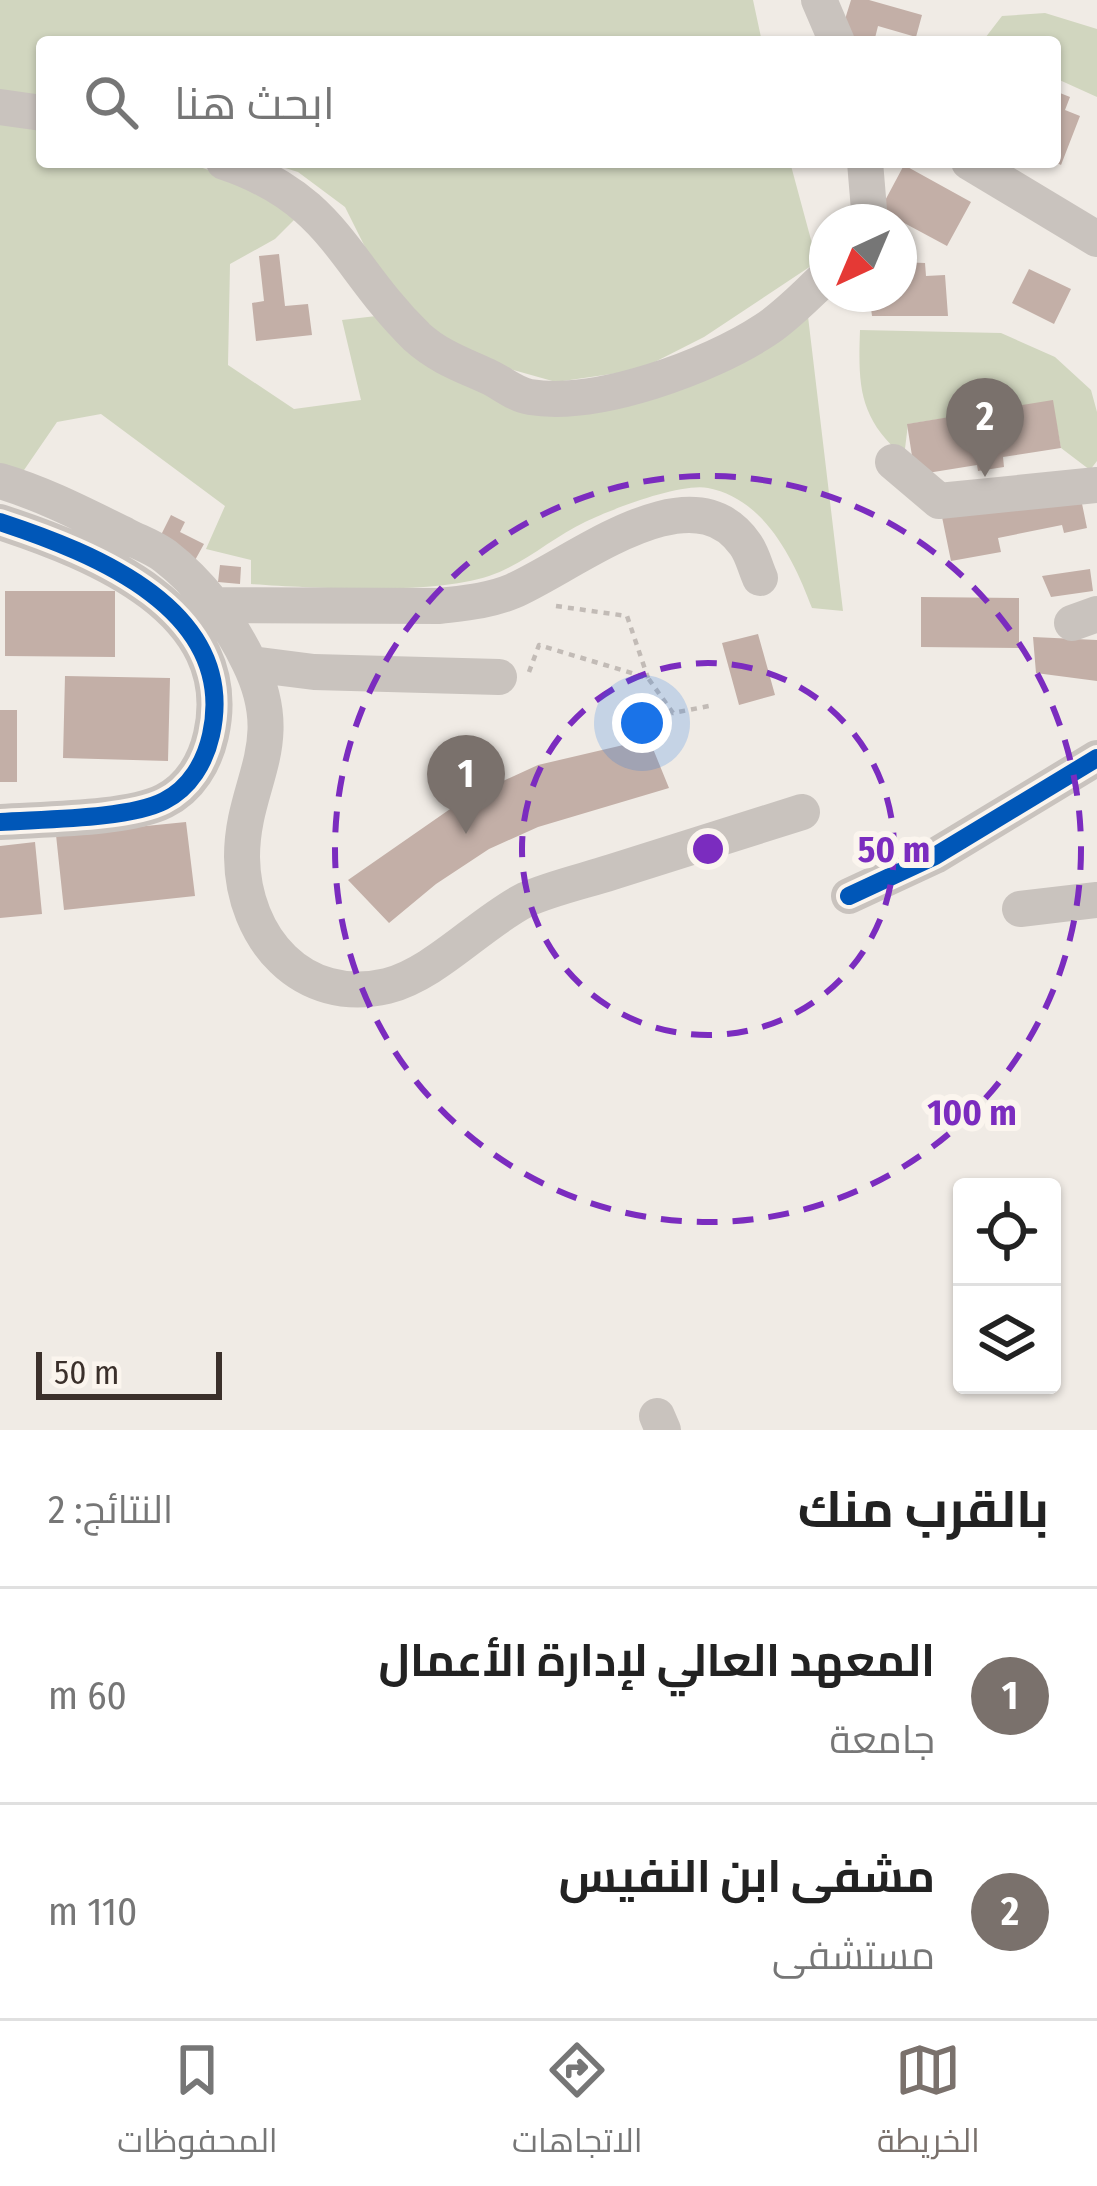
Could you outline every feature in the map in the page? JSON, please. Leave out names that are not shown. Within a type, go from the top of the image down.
[{"type":"street","points":[[819,0],[834,36]]},
{"type":"street","points":[[0,107],[36,112]]},
{"type":"street","points":[[242,168],[264,175],[310,209],[430,347],[526,397],[576,398],[683,373],[767,329],[809,292]]},
{"type":"street","points":[[866,168],[868,204]]},
{"type":"street","points":[[979,168],[1097,239]]},
{"type":"street","points":[[893,462],[939,501],[1097,485]]},
{"type":"street","points":[[0,481],[57,501],[164,555],[215,605],[251,664],[265,714],[267,746],[242,854],[248,904],[272,949],[303,979],[348,991],[391,986],[528,899],[802,812]]},
{"type":"street","points":[[215,605],[440,606],[498,596],[662,516],[694,512],[723,520],[747,545],[760,578]]},
{"type":"street","points":[[0,522],[66,544],[136,580],[194,638],[205,654],[214,687],[207,752],[190,781],[163,802],[140,809],[0,822]]},
{"type":"street","points":[[251,664],[314,672],[499,677]]},
{"type":"street","points":[[849,896],[935,856],[1097,758]]},
{"type":"street","points":[[1019,909],[1097,900]]},
{"type":"path","points":[[498,596],[627,616],[648,678],[673,713],[714,705]]},
{"type":"path","points":[[499,677],[526,680],[539,645],[648,678]]},
{"type":"green space","points":[[0,0],[753,0],[761,36],[36,36],[36,99],[0,90]]},
{"type":"green space","points":[[1045,13],[1097,29],[1097,97],[1061,81],[1061,36],[987,36],[1002,16]]},
{"type":"green space","points":[[0,119],[36,125],[36,168],[203,168],[264,189],[294,220],[275,239],[230,264],[228,365],[294,409],[361,400],[342,320],[385,315],[534,413],[807,308],[843,611],[812,608],[775,534],[746,505],[708,488],[664,493],[612,511],[489,576],[437,586],[338,588],[251,584],[251,560],[206,549],[225,506],[101,414],[57,422],[22,473],[0,468]]},
{"type":"green space","points":[[285,168],[792,168],[809,232],[809,267],[704,337],[639,370],[556,382],[485,362],[434,340],[381,279],[345,207],[298,172]]},
{"type":"green space","points":[[860,330],[1001,333],[1055,357],[1091,390],[1097,412],[1097,461],[1090,470],[1061,448],[1052,401],[908,424],[904,457],[878,429],[864,400]]},
{"type":"building","points":[[851,0],[869,0],[922,15],[916,36],[878,26],[876,36],[845,36],[842,29]]},
{"type":"building","points":[[1061,93],[1070,97],[1065,110],[1080,116],[1061,165]]},
{"type":"building","points":[[902,168],[971,202],[947,246],[917,230],[917,204],[883,204]]},
{"type":"building","points":[[279,254],[285,306],[308,304],[312,335],[256,341],[252,303],[264,301],[259,256]]},
{"type":"building","points":[[917,263],[925,263],[926,276],[945,275],[948,316],[872,316],[871,312],[917,312]]},
{"type":"building","points":[[1029,269],[1071,289],[1054,324],[1012,303]]},
{"type":"building","points":[[1053,400],[1061,448],[1003,457],[1004,467],[978,471],[977,465],[915,475],[907,424]]},
{"type":"building","points":[[1079,489],[1087,528],[1064,533],[1062,525],[998,538],[1001,552],[951,561],[942,517]]},
{"type":"building","points":[[171,515],[185,522],[180,532],[204,544],[194,562],[157,543]]},
{"type":"building","points":[[220,565],[241,567],[240,584],[218,582]]},
{"type":"building","points":[[1090,569],[1093,591],[1051,597],[1042,576]]},
{"type":"building","points":[[5,591],[115,591],[115,657],[5,656]]},
{"type":"building","points":[[921,597],[1019,598],[1019,648],[921,647]]},
{"type":"building","points":[[758,634],[775,695],[739,705],[722,643]]},
{"type":"building","points":[[1033,637],[1097,640],[1097,681],[1036,673]]},
{"type":"building","points":[[65,676],[170,678],[168,761],[63,758]]},
{"type":"building","points":[[0,710],[17,710],[17,782],[0,782]]},
{"type":"building","points":[[649,739],[669,788],[538,827],[489,849],[389,923],[348,880],[466,798],[538,765]]},
{"type":"building","points":[[186,822],[195,896],[64,910],[56,835]]},
{"type":"building","points":[[35,842],[42,914],[0,918],[0,846]]},
{"type":"cycle path","points":[[0,522],[77,551],[151,593],[181,621],[203,653],[214,691],[205,755],[189,782],[173,796],[149,807],[108,815],[0,822]]},
{"type":"cycle path","points":[[849,896],[935,856],[1097,758]]},
{"type":"place","name":"مشفى ابن النفيس","points":[[985,477]]},
{"type":"place","name":"المعهد العالي لإدارة الأعمال","points":[[466,834]]}]
